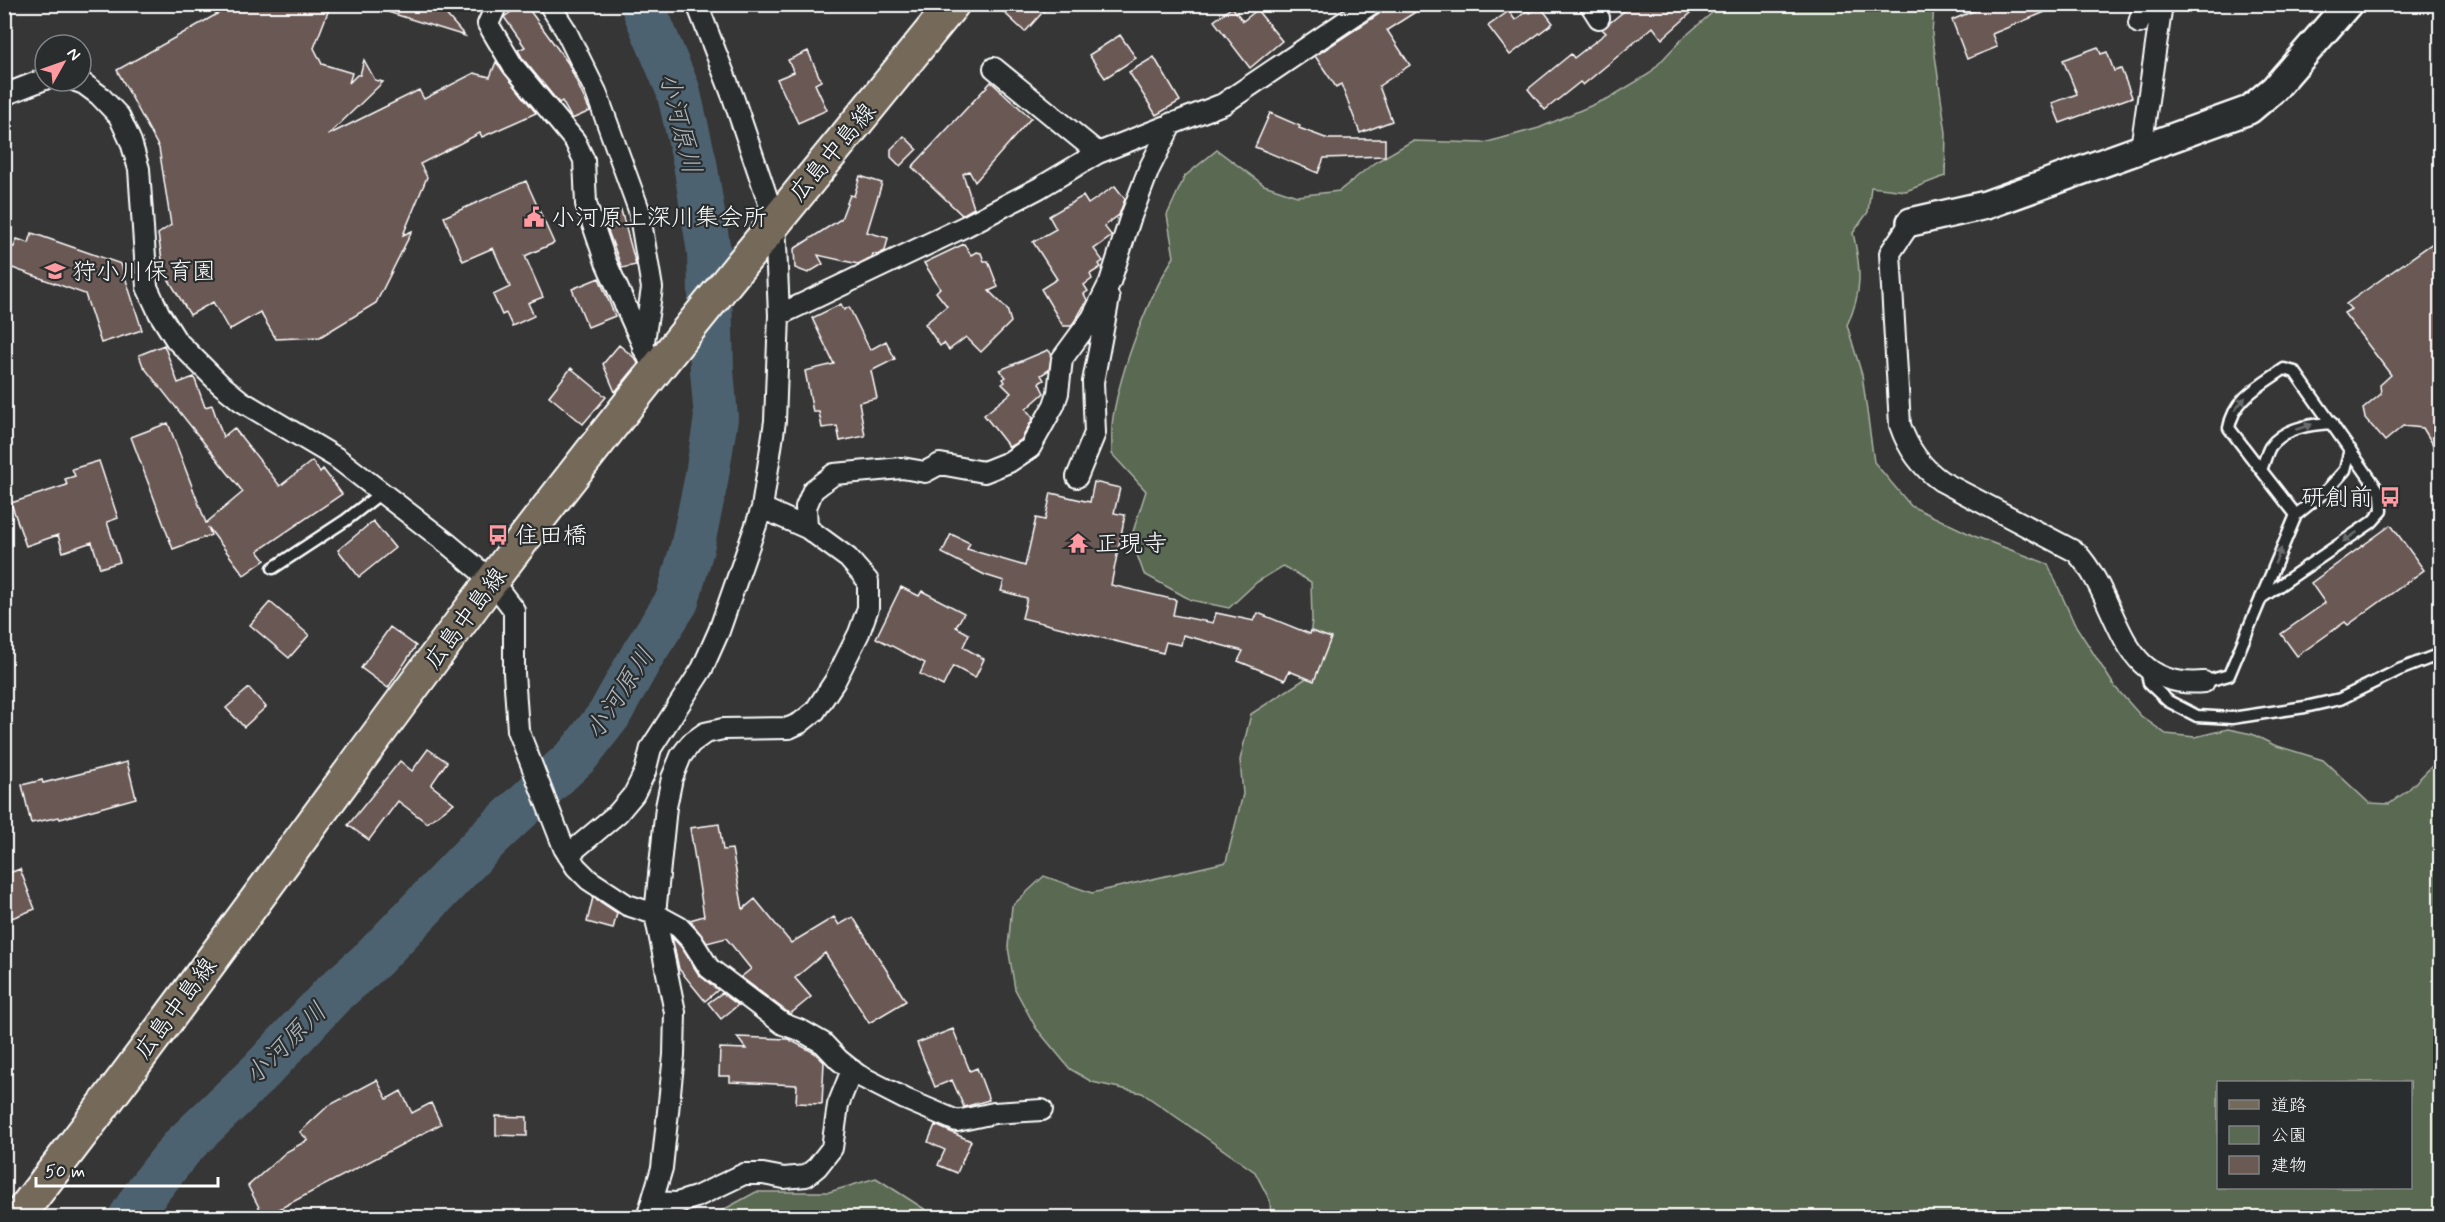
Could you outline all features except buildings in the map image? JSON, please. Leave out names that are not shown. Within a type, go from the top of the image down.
[{"type":"main road","name":"広島中島線","points":[[16,1218],[197,980],[653,359],[768,230],[953,4]]},
{"type":"street","points":[[497,4],[488,24],[513,66],[575,141],[584,160],[586,204],[605,260],[653,359]]},
{"type":"street","points":[[549,4],[566,29],[596,92],[639,210],[652,288],[653,359]]},
{"type":"street","points":[[566,852],[618,813],[634,794],[645,772],[651,748],[702,669],[719,631],[762,508],[775,421],[779,315],[768,230],[733,97],[697,4]]},
{"type":"street","points":[[779,315],[966,226],[1039,188],[1098,153],[1223,104],[1371,4]]},
{"type":"street","points":[[2141,148],[2162,4]]},
{"type":"street","points":[[2204,682],[2188,684],[2154,675],[2130,649],[2090,567],[2076,552],[1941,481],[1921,464],[1904,438],[1900,425],[1890,253],[1911,222],[1986,205],[2249,110],[2274,89],[2348,4]]},
{"type":"street","points":[[994,68],[1098,153]]},
{"type":"street","points":[[4,95],[33,84]]},
{"type":"street","points":[[93,91],[119,116],[131,142],[139,169],[147,287],[159,313],[176,340],[220,384],[241,401],[337,458],[382,492],[492,581],[514,610],[514,685],[518,730],[566,852],[589,880],[627,905],[655,914],[679,927],[692,941],[709,968],[783,1024],[802,1031],[823,1043],[852,1070],[905,1099],[957,1121],[994,1113],[1042,1110]]},
{"type":"street","points":[[807,528],[806,507],[813,490],[834,474],[902,468],[925,472],[940,464],[984,472],[1009,462],[1030,448],[1054,405],[1058,393],[1062,359],[1092,318],[1110,282],[1149,170],[1172,123]]},
{"type":"street","points":[[1077,477],[1095,433],[1093,382],[1117,260]]},
{"type":"street","points":[[650,1210],[662,1168],[674,1055],[675,1012],[655,914],[666,807],[672,778],[681,756],[691,743],[705,733],[723,729],[789,728],[800,723],[814,711],[835,681],[859,633],[868,608],[868,581],[848,558],[807,528],[762,508]]},
{"type":"street","points":[[650,1210],[696,1197],[744,1174],[763,1174],[783,1178],[806,1176],[817,1167],[832,1148],[838,1105],[852,1070]]},
{"type":"lane","points":[[2261,598],[2372,522],[2382,511],[2381,494],[2350,448],[2295,372],[2284,369],[2241,400],[2231,415],[2229,429],[2295,515]]},
{"type":"lane","points":[[2261,470],[2271,447],[2288,433],[2312,424],[2332,423]]},
{"type":"lane","points":[[2204,682],[2229,675],[2295,515],[2328,489],[2345,471],[2350,448]]},
{"type":"lane","points":[[273,568],[346,520],[382,492]]},
{"type":"lane","points":[[2146,668],[2149,683],[2168,701],[2197,716],[2232,718],[2305,707],[2340,699],[2399,670],[2440,654]]},
{"type":"green space","points":[[1721,5],[1934,5],[1932,34],[1946,133],[1945,176],[1906,191],[1871,187],[1868,212],[1853,233],[1859,280],[1856,302],[1847,325],[1862,375],[1874,462],[1911,506],[1974,536],[2048,564],[2074,623],[2115,687],[2141,716],[2166,734],[2195,737],[2228,729],[2252,734],[2274,745],[2323,760],[2369,803],[2389,804],[2407,791],[2440,758],[2440,1217],[1271,1217],[1270,1201],[1255,1172],[1142,1093],[1092,1082],[1070,1069],[1036,1028],[1015,989],[1008,947],[1012,906],[1044,876],[1092,893],[1226,862],[1243,794],[1240,760],[1251,714],[1305,679],[1312,620],[1311,582],[1283,566],[1257,582],[1229,608],[1191,600],[1144,574],[1131,538],[1146,491],[1112,454],[1113,417],[1122,377],[1145,313],[1174,257],[1167,215],[1185,176],[1217,150],[1264,185],[1297,196],[1339,191],[1374,163],[1412,141],[1484,143],[1539,128],[1609,98],[1649,74],[1682,39]]},
{"type":"green space","points":[[876,1178],[937,1217],[710,1217],[756,1192],[829,1192]]},
{"type":"waterway","name":"小河原川","points":[[130,1218],[148,1190],[183,1146],[262,1070],[332,995],[374,958],[489,838],[578,755],[609,715],[643,654],[677,601],[692,548],[716,418],[712,371],[709,252],[695,163],[678,90],[642,4]]},
{"type":"place","name":"小河原上深川集会所","points":[[534,217]]},
{"type":"place","name":"狩小川保育園","points":[[55,271]]},
{"type":"place","name":"研創前","points":[[2390,497]]},
{"type":"place","name":"住田橋","points":[[498,535]]},
{"type":"place","name":"正現寺","points":[[1078,543]]}]
